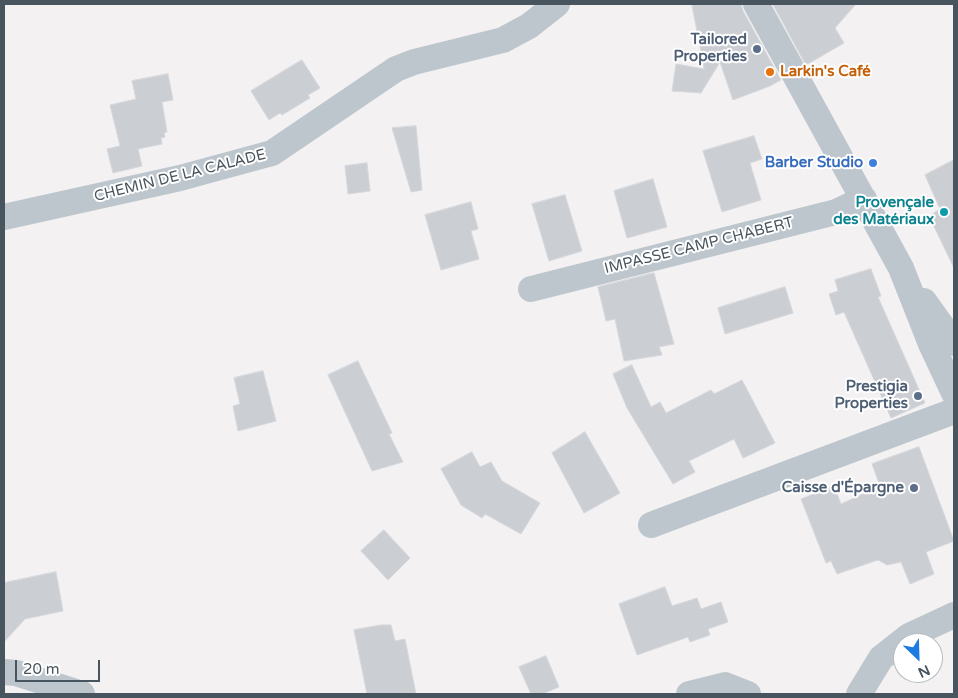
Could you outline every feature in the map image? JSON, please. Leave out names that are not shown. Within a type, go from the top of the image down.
[{"type":"street","name":"CHEMIN DE LA CALADE","points":[[4,218],[180,178],[272,153],[396,68],[503,40],[529,26],[557,4]]},
{"type":"street","points":[[756,4],[901,268],[931,344],[954,392]]},
{"type":"street","name":"IMPASSE CAMP CHABERT","points":[[531,288],[836,212],[864,199]]},
{"type":"street","points":[[901,268],[954,343]]},
{"type":"street","points":[[651,526],[954,411]]},
{"type":"street","points":[[860,694],[881,658],[909,636],[954,615]]},
{"type":"street","points":[[4,672],[82,694]]},
{"type":"street","points":[[689,694],[725,685],[748,694]]},
{"type":"building","points":[[692,4],[741,4],[781,80],[733,100],[720,62],[701,93],[672,91],[676,64],[704,69]]},
{"type":"building","points":[[773,4],[856,4],[835,28],[844,43],[806,65]]},
{"type":"building","points":[[302,60],[320,88],[308,95],[310,98],[282,115],[280,113],[269,120],[251,91]]},
{"type":"building","points":[[168,74],[173,100],[162,102],[167,132],[164,133],[165,137],[161,138],[162,144],[138,149],[142,166],[113,173],[107,149],[120,146],[110,105],[136,99],[132,81]]},
{"type":"building","points":[[416,126],[422,190],[411,192],[392,128]]},
{"type":"building","points":[[754,136],[762,159],[750,163],[761,200],[722,212],[703,151]]},
{"type":"building","name":"Provençale des Matériaux","points":[[954,160],[954,268],[929,216],[940,209],[925,175]]},
{"type":"building","points":[[367,163],[370,191],[348,194],[345,166]]},
{"type":"building","points":[[653,179],[667,227],[627,238],[614,191]]},
{"type":"building","points":[[565,195],[582,251],[549,261],[532,204]]},
{"type":"building","points":[[471,202],[478,229],[471,231],[479,259],[441,270],[425,215]]},
{"type":"building","points":[[871,269],[881,296],[878,297],[925,403],[891,418],[844,312],[836,315],[829,294],[838,291],[835,280]]},
{"type":"building","points":[[654,273],[674,344],[659,347],[662,355],[624,361],[615,319],[606,321],[598,287]]},
{"type":"building","points":[[785,287],[793,313],[725,334],[718,308]]},
{"type":"building","points":[[358,361],[392,433],[389,434],[403,462],[372,471],[328,375]]},
{"type":"building","points":[[632,365],[651,407],[660,402],[666,413],[711,390],[714,394],[742,380],[775,443],[743,458],[734,439],[689,461],[695,472],[673,484],[627,408],[613,374]]},
{"type":"building","points":[[263,371],[276,421],[238,431],[233,406],[240,404],[234,378]]},
{"type":"building","points":[[585,432],[620,493],[584,513],[552,453]]},
{"type":"building","points":[[919,447],[954,541],[926,552],[934,574],[910,584],[901,562],[887,565],[878,560],[837,574],[831,561],[826,563],[801,499],[834,486],[841,504],[880,486],[872,464]]},
{"type":"building","points":[[472,452],[480,467],[491,462],[502,481],[540,503],[521,534],[485,514],[482,518],[461,505],[441,469]]},
{"type":"building","points":[[384,530],[410,558],[388,580],[361,551]]},
{"type":"building","points":[[56,572],[63,611],[25,619],[4,642],[4,583]]},
{"type":"building","points":[[665,587],[672,606],[697,598],[701,609],[721,602],[728,622],[708,629],[710,635],[690,642],[688,637],[637,655],[619,604]]},
{"type":"building","points":[[391,625],[395,641],[405,639],[416,694],[367,694],[354,630]]},
{"type":"building","points":[[546,656],[559,687],[542,694],[531,694],[519,667]]},
{"type":"place","name":"Tailored Properties","points":[[757,49]]},
{"type":"place","name":"Larkin's Café","points":[[770,72]]},
{"type":"place","name":"Barber Studio","points":[[873,163]]},
{"type":"place","name":"Provençale des Matériaux","points":[[944,212]]},
{"type":"place","name":"Prestigia Properties","points":[[918,396]]},
{"type":"place","name":"Caisse d'Épargne","points":[[914,488]]}]
